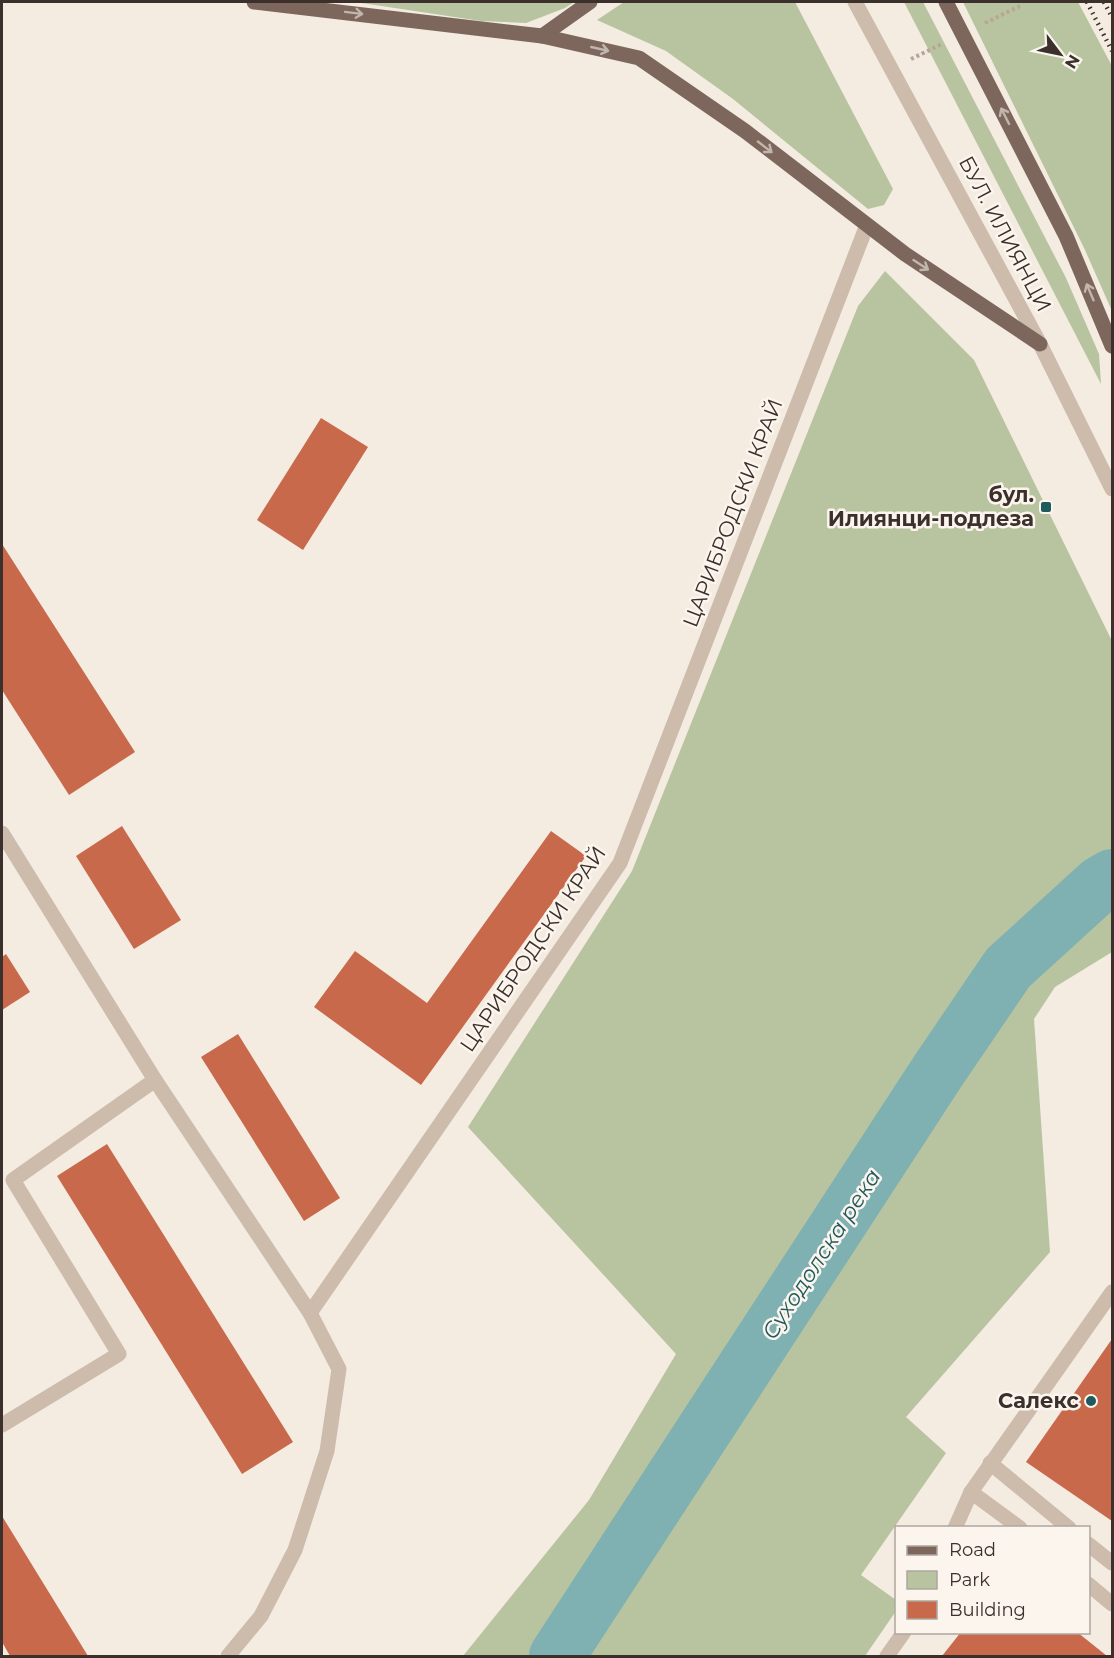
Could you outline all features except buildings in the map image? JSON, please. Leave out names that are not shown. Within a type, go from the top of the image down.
[{"type":"main road","points":[[254,2],[542,36],[639,58],[746,132],[905,254],[1040,344]]},
{"type":"main road","points":[[542,36],[590,2]]},
{"type":"main road","points":[[946,2],[1066,236],[1113,346]]},
{"type":"street","name":"БУЛ. ИЛИЯНЦИ","points":[[855,2],[1040,344],[1113,489]]},
{"type":"street","name":"ЦАРИБРОДСКИ КРАЙ","points":[[310,1313],[620,863],[867,225]]},
{"type":"street","points":[[2,833],[155,1080],[310,1313],[339,1369],[327,1451],[295,1550],[261,1616],[228,1656]]},
{"type":"street","points":[[2,1425],[119,1354],[13,1180],[155,1080]]},
{"type":"street","points":[[955,1526],[971,1492],[990,1463],[1113,1292]]},
{"type":"street","points":[[990,1463],[1068,1526]]},
{"type":"street","points":[[971,1492],[1019,1526]]},
{"type":"street","points":[[1090,1545],[1113,1563]]},
{"type":"street","points":[[1090,1585],[1113,1604]]},
{"type":"street","points":[[887,1656],[903,1634]]},
{"type":"path","points":[[985,23],[1020,6]]},
{"type":"path","points":[[892,69],[946,42]]},
{"type":"green space","points":[[355,2],[574,2],[565,8],[526,23],[481,21]]},
{"type":"green space","points":[[624,2],[795,2],[893,189],[884,205],[868,209],[733,99],[666,51],[597,20]]},
{"type":"green space","points":[[904,2],[923,2],[1066,278],[1099,354],[1101,384]]},
{"type":"green space","points":[[963,2],[1078,2],[1112,66],[1112,311],[1085,250]]},
{"type":"green space","points":[[885,271],[974,360],[1112,641],[1112,952],[1055,987],[1034,1019],[1050,1252],[906,1417],[946,1453],[861,1575],[895,1599],[895,1612],[865,1656],[463,1656],[589,1500],[676,1354],[468,1127],[632,871],[858,306]]},
{"type":"waterway","name":"Суходолска река","points":[[557,1656],[938,1071],[1008,968],[1100,884],[1112,877]]},
{"type":"railway","points":[[1087,2],[1112,51]]},
{"type":"railway","points":[[1104,2],[1112,17]]},
{"type":"place","name":"бул. Илиянци-подлеза","points":[[1046,507]]},
{"type":"place","name":"Салекс","points":[[1091,1401]]}]
